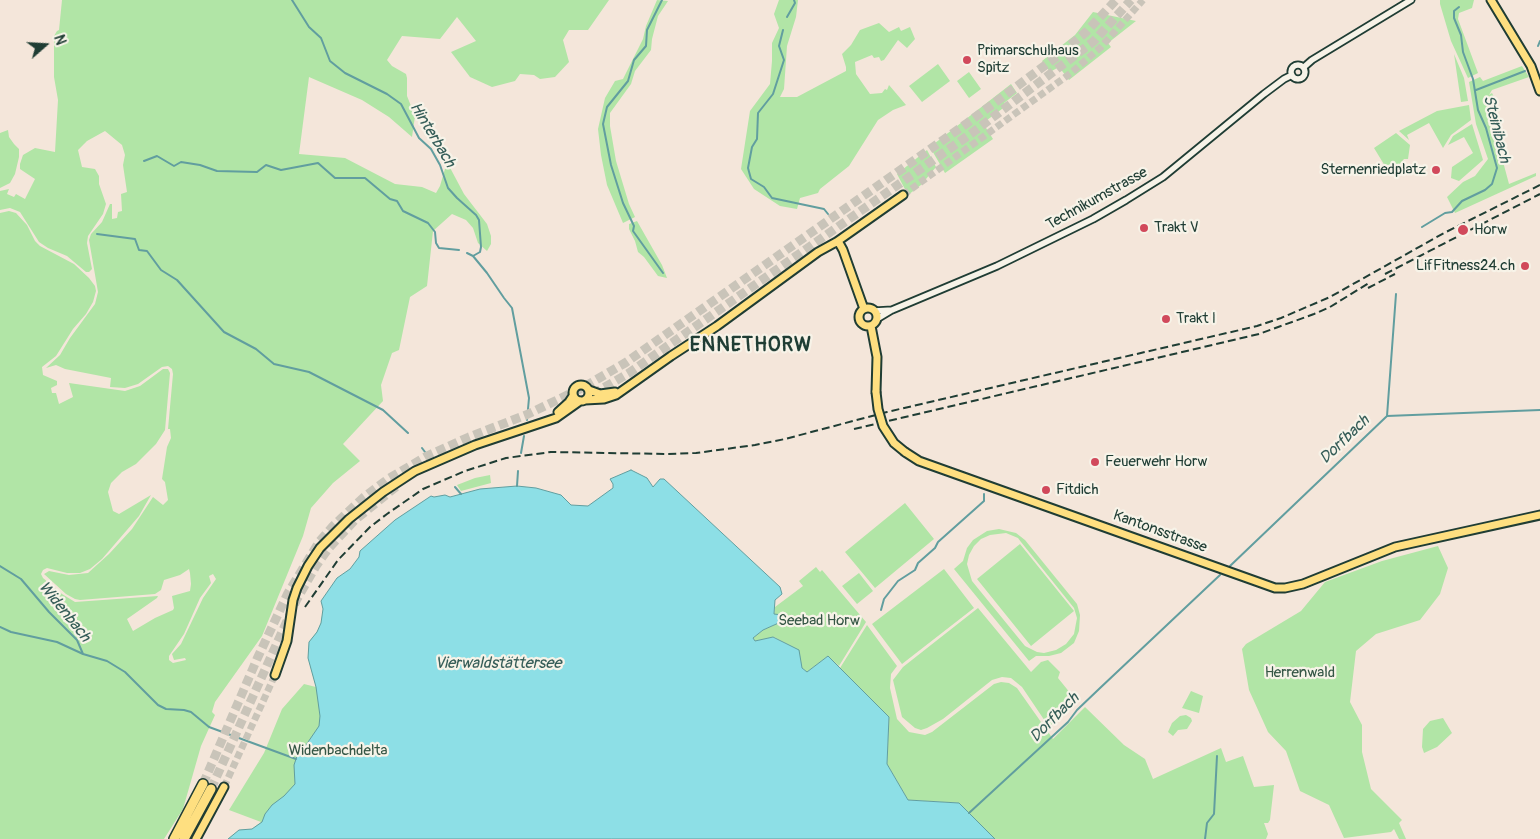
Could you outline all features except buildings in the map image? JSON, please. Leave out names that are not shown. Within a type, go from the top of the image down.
[{"type":"highway","points":[[174,839],[207,786],[184,839]]},
{"type":"main road","points":[[1491,0],[1531,66],[1540,91]]},
{"type":"main road","points":[[573,396],[576,400],[583,401],[608,398],[620,391],[717,326],[752,299],[804,264],[829,250],[838,241],[902,195]]},
{"type":"main road","points":[[838,241],[864,309]]},
{"type":"main road","points":[[871,308],[875,310],[877,319],[875,324],[870,326],[864,325],[859,320],[860,312],[864,309],[871,308]]},
{"type":"main road","name":"Kantonsstrasse","points":[[870,326],[877,357],[876,392],[878,410],[883,426],[894,443],[905,452],[934,466],[1275,588],[1302,584],[1395,547],[1540,515]]},
{"type":"main road","points":[[548,420],[566,406],[573,396],[573,390],[578,385],[584,385],[589,390],[600,394],[620,391]]},
{"type":"main road","points":[[274,675],[287,641],[293,600],[297,588],[313,557],[333,533],[399,480],[415,471],[470,447],[560,416],[589,396],[589,390]]},
{"type":"main road","points":[[196,839],[224,787]]},
{"type":"street","points":[[1304,67],[1328,50],[1411,0]]},
{"type":"street","points":[[1299,64],[1304,67],[1306,73],[1302,78],[1297,79],[1292,75],[1292,68],[1295,65],[1299,64]]},
{"type":"street","name":"Technikumstrasse","points":[[877,319],[892,310],[997,266],[1093,219],[1119,204],[1163,176],[1264,94],[1292,75]]},
{"type":"street","name":"Technikumstrasse","points":[[875,310],[892,310]]},
{"type":"green space","points":[[62,0],[609,0],[588,30],[569,30],[563,40],[569,62],[555,77],[540,79],[534,75],[520,74],[515,81],[492,87],[470,77],[451,52],[476,41],[457,17],[440,39],[402,36],[387,60],[392,66],[406,74],[407,96],[415,116],[412,137],[389,117],[362,100],[309,77],[299,154],[345,158],[395,184],[422,187],[436,193],[447,162],[464,194],[487,224],[491,236],[491,244],[487,251],[478,243],[473,228],[466,220],[452,214],[433,231],[427,286],[410,297],[399,350],[392,353],[381,385],[383,401],[343,444],[360,461],[333,483],[311,508],[303,536],[262,636],[215,702],[212,712],[215,715],[201,746],[183,809],[164,839],[0,839],[0,213],[9,211],[16,213],[27,225],[35,241],[40,246],[74,264],[95,286],[96,291],[93,302],[86,314],[73,329],[56,356],[42,367],[43,375],[57,381],[57,385],[51,388],[52,393],[56,393],[59,404],[73,397],[69,383],[125,391],[140,386],[163,369],[168,369],[170,373],[165,430],[156,444],[136,464],[122,472],[111,483],[108,492],[113,511],[119,514],[151,495],[139,516],[102,559],[90,569],[80,573],[67,573],[47,568],[41,574],[43,578],[75,602],[158,596],[127,619],[133,631],[173,610],[172,596],[190,591],[191,584],[189,569],[180,575],[164,580],[161,590],[155,594],[80,600],[66,594],[44,574],[49,571],[69,575],[88,573],[109,554],[132,529],[153,497],[163,505],[168,500],[165,482],[162,479],[167,447],[171,438],[170,429],[168,429],[173,374],[172,369],[168,366],[162,367],[138,384],[125,388],[110,387],[111,378],[65,369],[56,365],[46,368],[60,355],[95,304],[98,292],[89,240],[91,234],[102,222],[110,204],[112,204],[112,219],[117,218],[118,212],[122,211],[121,194],[127,192],[123,165],[125,155],[122,145],[105,131],[87,141],[78,150],[82,167],[95,169],[99,176],[99,184],[106,204],[103,214],[88,236],[87,243],[92,269],[89,272],[86,272],[67,256],[39,242],[20,212],[10,208],[0,210],[0,191],[9,189],[7,194],[14,197],[16,194],[25,199],[35,179],[20,169],[23,155],[35,148],[55,152],[58,100],[54,77],[54,36],[59,30]],"holes":[[[213,574],[216,579],[203,598],[181,644],[172,654],[174,660],[185,658],[186,660],[173,663],[169,660],[169,656],[184,634],[200,598],[211,583],[209,576]]]},
{"type":"green space","points":[[657,0],[668,1],[658,16],[651,50],[635,71],[631,84],[610,113],[610,126],[616,161],[629,204],[635,217],[623,223],[607,185],[598,129],[605,98],[615,81],[623,79],[643,39],[646,26]]},
{"type":"green space","points":[[779,0],[798,0],[796,17],[787,46],[784,89],[780,97],[797,97],[846,71],[842,54],[851,45],[860,30],[879,23],[889,32],[899,27],[901,31],[910,27],[915,39],[907,48],[898,40],[884,60],[881,61],[879,57],[874,58],[872,55],[855,62],[856,74],[870,94],[882,93],[885,89],[887,90],[889,85],[906,105],[893,110],[878,120],[849,166],[820,189],[818,193],[800,198],[797,209],[780,206],[754,189],[741,169],[750,111],[770,84],[772,43],[779,28],[774,14]]},
{"type":"green space","points":[[1440,0],[1474,0],[1472,8],[1459,13],[1458,19],[1478,73],[1468,78],[1451,41]]},
{"type":"green space","points":[[1093,12],[1136,21],[1108,43],[1111,47],[1069,80],[1059,67],[1050,72],[1042,61],[1075,35]]},
{"type":"green space","points":[[1454,54],[1464,78],[1468,101],[1461,102]]},
{"type":"green space","points":[[938,64],[950,81],[922,102],[909,86]]},
{"type":"green space","points":[[1522,66],[1529,77],[1492,90],[1489,95],[1492,93],[1494,97],[1487,102],[1509,184],[1536,173],[1536,176],[1455,213],[1447,197],[1463,182],[1475,176],[1488,159],[1476,124],[1469,82],[1480,77],[1483,81]]},
{"type":"green space","points":[[969,72],[981,89],[969,98],[957,81]]},
{"type":"green space","points":[[1011,84],[1017,93],[1004,103],[1006,106],[983,123],[993,139],[945,173],[930,147]]},
{"type":"green space","points":[[1469,105],[1471,120],[1451,135],[1443,148],[1429,123],[1407,135],[1409,140],[1399,131],[1437,111]]},
{"type":"green space","points":[[1472,124],[1483,160],[1459,181],[1451,178],[1452,167],[1473,153],[1464,137],[1448,145],[1453,136]]},
{"type":"green space","points":[[8,130],[9,137],[19,149],[19,157],[15,174],[10,183],[0,188],[0,133]]},
{"type":"green space","points":[[1396,133],[1410,145],[1408,159],[1404,159],[1396,168],[1392,164],[1385,166],[1374,148]]},
{"type":"green space","points":[[927,150],[936,167],[921,185],[908,195],[897,174]]},
{"type":"green space","points":[[637,221],[662,265],[667,278],[658,276],[638,252],[629,229],[629,224]]},
{"type":"green space","points":[[490,475],[491,483],[461,491],[457,485],[475,478]]},
{"type":"green space","points":[[905,503],[934,539],[875,588],[845,552]]},
{"type":"green space","points":[[999,529],[1016,533],[1025,540],[1077,604],[1080,615],[1079,631],[1074,643],[1061,653],[1049,656],[1036,656],[1029,661],[954,569],[963,561],[967,548],[973,540],[987,531]],"holes":[[[1006,533],[1018,538],[1074,608],[1077,618],[1074,634],[1066,644],[1056,650],[1044,653],[1025,646],[972,581],[967,564],[974,546],[981,539],[990,535]]]},
{"type":"green space","points":[[1020,544],[1074,611],[1031,646],[977,579]]},
{"type":"green space","name":"Herrenwald","points":[[1438,546],[1448,568],[1440,594],[1420,620],[1376,634],[1356,651],[1350,702],[1362,725],[1362,752],[1371,789],[1402,820],[1399,823],[1406,839],[1399,839],[1394,829],[1391,832],[1344,838],[1329,805],[1300,791],[1286,751],[1268,732],[1249,690],[1242,649],[1246,644],[1301,611],[1325,582],[1382,561]]},
{"type":"green space","name":"Seebad Horw","points":[[816,567],[820,572],[822,570],[866,622],[839,666],[828,656],[807,672],[802,668],[798,650],[774,637],[755,641],[753,638],[763,630],[783,621],[774,614],[775,607],[803,586],[799,581]]},
{"type":"green space","points":[[944,569],[974,608],[902,664],[872,624]]},
{"type":"green space","points":[[859,573],[873,591],[857,604],[842,586]]},
{"type":"green space","points":[[978,608],[1031,672],[1041,662],[1048,660],[1060,672],[1058,678],[1075,699],[1068,710],[1049,727],[1022,687],[1011,678],[1002,677],[992,680],[943,719],[927,728],[921,730],[915,728],[902,717],[893,680],[903,667]]},
{"type":"green space","name":"Widenbachdelta","points":[[323,609],[407,773],[228,839],[239,830],[252,829],[261,822],[229,810],[264,753],[282,709],[304,684],[316,687],[308,658],[309,642],[321,623]]},
{"type":"green space","points":[[867,625],[897,666],[891,674],[890,688],[897,719],[909,732],[925,735],[932,732],[994,684],[1001,682],[1009,683],[1017,688],[1053,739],[1085,707],[1124,745],[1145,759],[1153,779],[1221,748],[1226,762],[1243,756],[1254,787],[1274,785],[1270,820],[1268,823],[1264,823],[1268,834],[1266,839],[995,839],[959,803],[908,800],[887,764],[889,717],[840,668]]},
{"type":"green space","points":[[1191,691],[1203,696],[1199,713],[1182,708]]},
{"type":"green space","points":[[1186,715],[1192,721],[1187,729],[1178,730],[1173,736],[1168,732],[1172,723],[1180,716]]},
{"type":"green space","points":[[1443,718],[1452,733],[1437,747],[1424,753],[1422,747],[1423,729],[1430,721]]},
{"type":"water","name":"Vierwaldstättersee","points":[[631,470],[647,478],[653,487],[660,479],[664,479],[780,587],[782,594],[775,600],[774,614],[782,615],[783,621],[763,630],[753,638],[755,641],[773,637],[799,650],[802,668],[807,672],[828,656],[889,717],[887,764],[908,800],[959,803],[995,839],[228,839],[239,830],[252,829],[262,822],[272,805],[295,784],[294,765],[299,750],[306,745],[319,726],[320,716],[316,687],[308,658],[309,642],[321,623],[323,609],[321,601],[337,578],[350,569],[359,557],[360,551],[395,520],[431,496],[445,495],[450,497],[480,489],[517,486],[536,488],[561,495],[571,505],[588,506],[613,488],[610,479]]},
{"type":"waterway","name":"Hinterbach","points":[[292,0],[309,27],[321,38],[330,61],[345,73],[387,94],[401,104],[419,138],[431,149],[440,165],[448,188],[479,220],[481,247],[480,252],[473,256],[512,308],[529,398],[527,420]]},
{"type":"waterway","points":[[662,0],[647,30],[646,46],[634,60],[628,81],[607,107],[603,124],[611,165],[623,203],[634,226],[633,231],[663,273]]},
{"type":"waterway","points":[[787,17],[795,3],[794,0]]},
{"type":"waterway","name":"Steinibach","points":[[1422,227],[1445,213],[1452,212],[1462,201],[1485,190],[1492,184],[1497,168],[1486,128],[1478,110],[1473,79],[1463,52],[1461,35],[1454,18],[1454,11],[1459,7]]},
{"type":"waterway","points":[[783,30],[779,46],[784,60],[773,94],[758,113],[757,139],[752,147],[748,168],[751,179],[764,187],[772,198],[824,209],[828,214]]},
{"type":"waterway","points":[[1538,46],[1540,41]]},
{"type":"waterway","points":[[1476,90],[1525,71]]},
{"type":"waterway","points":[[144,161],[157,156],[174,166],[181,162],[200,165],[217,171],[257,172],[266,165],[281,170],[318,163],[335,178],[365,178],[390,199],[397,201],[403,211],[428,223],[435,232],[436,243],[439,248],[459,250]]},
{"type":"waterway","points":[[97,234],[135,239],[139,250],[147,251],[161,270],[177,280],[224,332],[256,349],[274,364],[309,372],[383,410],[408,433]]},
{"type":"waterway","name":"Hinterbach","points":[[467,253],[473,256]]},
{"type":"waterway","name":"Steinibach","points":[[1387,416],[1396,294]]},
{"type":"waterway","name":"Dorfbach","points":[[1230,566],[1387,416],[1540,410]]},
{"type":"waterway","name":"Hinterbach","points":[[521,453],[524,436]]},
{"type":"waterway","points":[[422,448],[428,456]]},
{"type":"waterway","name":"Hinterbach","points":[[517,486],[518,471]]},
{"type":"waterway","points":[[455,487],[461,494]]},
{"type":"waterway","points":[[881,610],[884,599],[898,581],[915,570],[918,563],[935,548],[938,542],[984,501],[984,494]]},
{"type":"waterway","name":"Widenbach","points":[[0,566],[21,579],[49,612],[77,640],[83,654],[107,661],[125,672],[158,705],[166,709],[191,712],[209,727],[296,759]]},
{"type":"waterway","name":"Dorfbach","points":[[969,813],[1068,722],[1077,710],[1220,575]]},
{"type":"waterway","points":[[0,627],[11,632],[57,642],[83,654]]},
{"type":"waterway","points":[[1205,839],[1207,823],[1214,814],[1217,756]]},
{"type":"tunnel","points":[[203,784],[288,593],[319,542],[364,497],[388,479],[427,456],[526,415],[582,388],[625,363],[966,124],[1059,55],[1086,32],[1116,0]]},
{"type":"tunnel","points":[[581,401],[629,373],[972,133],[1094,41],[1131,0]]},
{"type":"tunnel","points":[[903,195],[1071,73],[1101,47],[1143,0]]},
{"type":"tunnel","points":[[211,789],[297,599],[316,566],[328,549],[355,520],[397,486]]},
{"type":"tunnel","points":[[224,787],[275,675]]},
{"type":"railway","points":[[305,607],[338,560],[370,527],[423,489],[465,471],[506,458],[551,452],[696,453],[755,445],[887,412],[1257,326],[1330,297],[1444,233],[1540,185]]},
{"type":"railway","points":[[1385,274],[1540,194]]},
{"type":"railway","points":[[1368,288],[1395,274]]},
{"type":"railway","points":[[854,429],[1259,334],[1330,307],[1369,283]]},
{"type":"place","name":"Primarschulhaus Spitz","points":[[967,60]]},
{"type":"place","name":"Sternenriedplatz","points":[[1436,170]]},
{"type":"place","name":"Trakt V","points":[[1144,228]]},
{"type":"place","name":"Horw","points":[[1463,230]]},
{"type":"place","name":"LifFitness24.ch","points":[[1525,266]]},
{"type":"place","name":"Trakt I","points":[[1166,319]]},
{"type":"place","name":"Feuerwehr Horw","points":[[1095,462]]},
{"type":"place","name":"Fitdich","points":[[1046,490]]},
{"type":"district","name":"ENNETHORW","points":[[751,346]]}]
